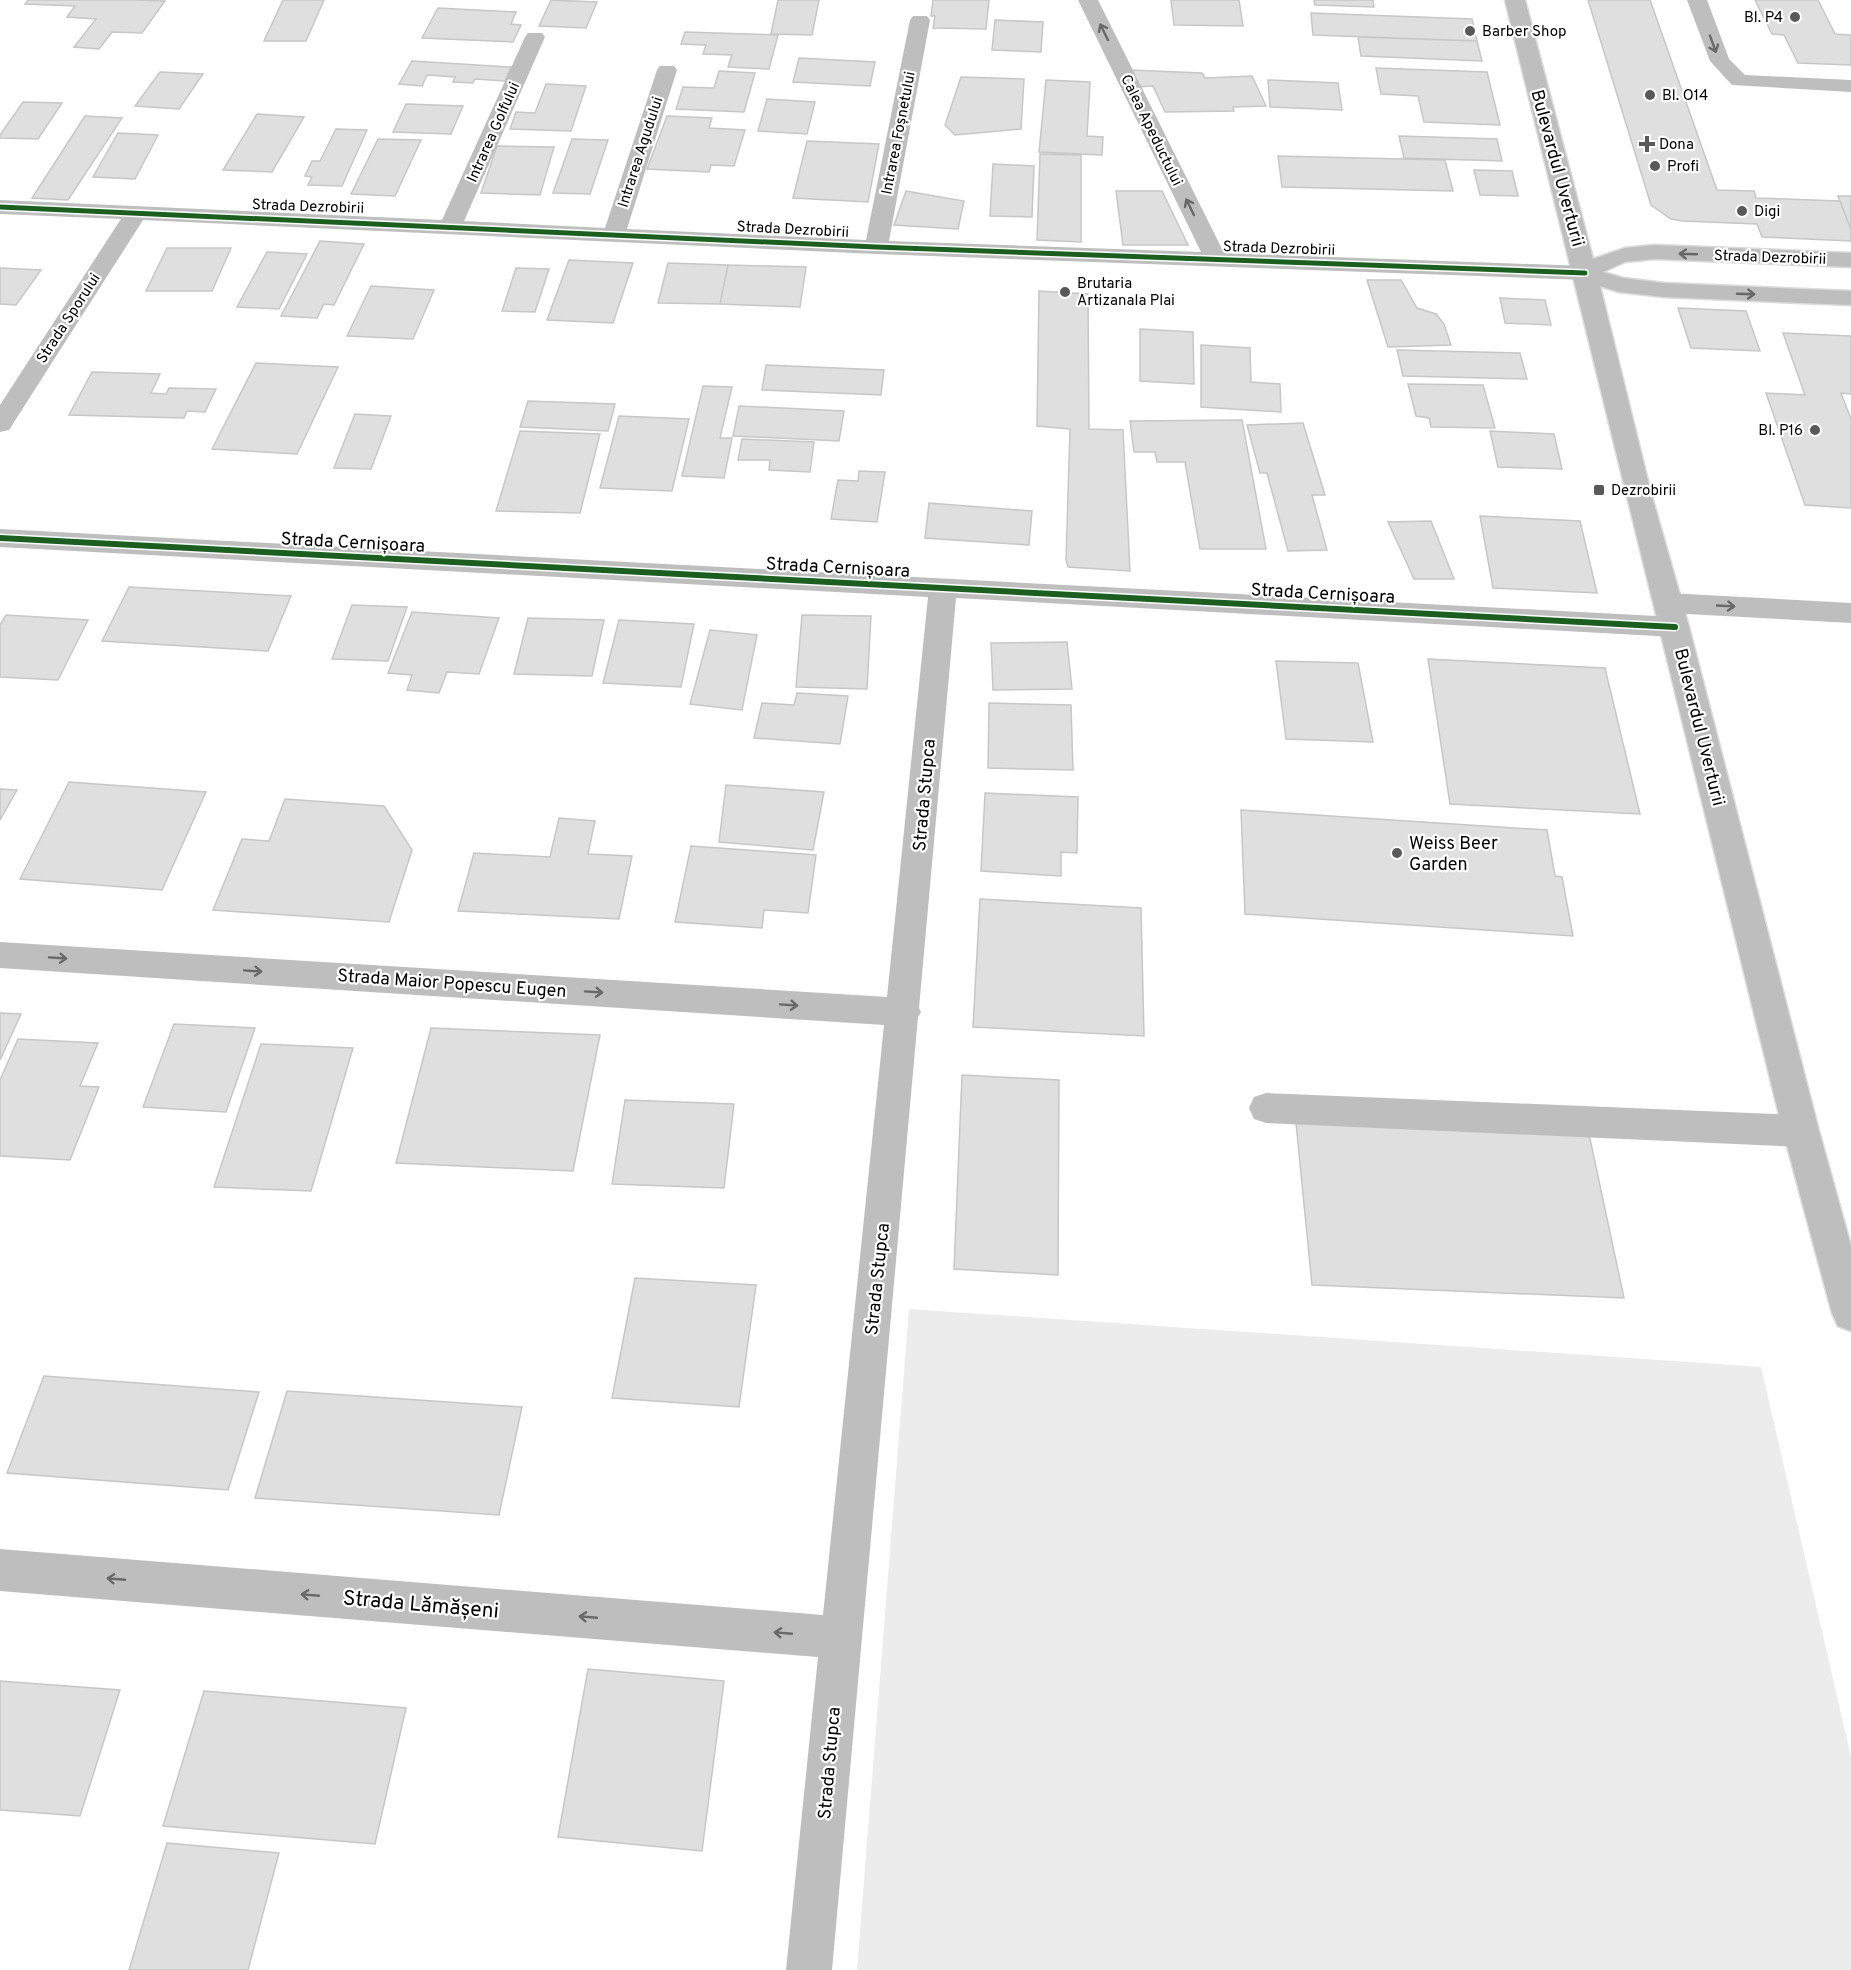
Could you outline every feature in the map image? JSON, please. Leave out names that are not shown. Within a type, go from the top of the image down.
[{"type":"street","name":"Calea Apeductului","points":[[1088,0],[1216,260]]},
{"type":"street","name":"Bulevardul Uverturii","points":[[1515,0],[1801,1131],[1851,1313]]},
{"type":"street","points":[[1697,0],[1720,61],[1739,81],[1851,86]]},
{"type":"street","name":"Intrarea Foșnetului","points":[[876,246],[920,20]]},
{"type":"street","name":"Intrarea Golfului","points":[[451,226],[535,37]]},
{"type":"street","name":"Intrarea Agudului","points":[[614,234],[667,70]]},
{"type":"street","name":"Strada Dezrobirii","points":[[0,207],[876,246],[1585,273],[1618,285],[1664,290],[1851,298]]},
{"type":"street","name":"Strada Sporului","points":[[0,424],[137,212]]},
{"type":"street","name":"Strada Dezrobirii","points":[[1585,273],[1611,257],[1637,253],[1851,260]]},
{"type":"street","name":"Strada Cernișoara","points":[[0,538],[943,588],[1671,615],[1851,613]]},
{"type":"street","name":"Strada Stupca","points":[[809,1970],[943,588]]},
{"type":"street","name":"Strada Maior Popescu Eugen","points":[[0,955],[903,1012]]},
{"type":"street","points":[[1266,1108],[1801,1131]]},
{"type":"street","name":"Strada Lămășeni","points":[[0,1570],[841,1638]]},
{"type":"shaded area","points":[[909,1309],[1761,1367],[1851,1757],[1851,1970],[857,1970]]},
{"type":"building","points":[[28,0],[165,1],[142,33],[112,32],[99,49],[74,47],[96,19],[67,17],[75,6],[25,4]]},
{"type":"building","points":[[283,0],[324,0],[306,41],[264,41]]},
{"type":"building","points":[[551,0],[597,2],[586,28],[539,26]]},
{"type":"building","points":[[778,0],[819,0],[812,35],[771,34]]},
{"type":"building","points":[[933,0],[989,0],[986,29],[933,28],[935,16],[931,16]]},
{"type":"building","points":[[1171,0],[1239,0],[1243,26],[1174,25]]},
{"type":"building","points":[[1314,0],[1373,0],[1374,7],[1315,5]]},
{"type":"building","name":"Bl. O14","points":[[1588,0],[1650,0],[1717,190],[1754,191],[1756,198],[1840,201],[1851,230],[1851,241],[1762,237],[1757,224],[1682,221],[1671,219],[1651,205]]},
{"type":"building","name":"Bl. P4","points":[[1755,0],[1818,0],[1835,34],[1851,35],[1851,65],[1798,63],[1784,35],[1772,34]]},
{"type":"building","points":[[438,8],[516,12],[511,24],[521,25],[513,42],[422,38]]},
{"type":"building","points":[[1311,13],[1472,19],[1477,41],[1313,35]]},
{"type":"building","points":[[995,20],[1043,22],[1041,52],[992,50]]},
{"type":"building","points":[[685,32],[778,35],[769,69],[728,67],[732,55],[703,54],[706,45],[681,44]]},
{"type":"building","points":[[1358,37],[1477,41],[1482,61],[1361,56]]},
{"type":"building","points":[[799,58],[875,62],[870,86],[793,82]]},
{"type":"building","points":[[412,61],[511,67],[505,81],[475,79],[473,83],[453,82],[455,77],[427,75],[422,86],[399,84]]},
{"type":"building","points":[[1376,68],[1487,72],[1500,125],[1424,122],[1418,96],[1381,94]]},
{"type":"building","points":[[1130,70],[1202,73],[1205,78],[1252,76],[1266,106],[1233,107],[1234,111],[1165,112],[1153,86],[1138,87]]},
{"type":"building","points":[[719,71],[755,73],[744,112],[676,109],[683,87],[714,88]]},
{"type":"building","points":[[160,72],[203,74],[179,109],[135,106]]},
{"type":"building","points":[[961,77],[1024,79],[1021,129],[955,135],[945,125]]},
{"type":"building","points":[[1046,80],[1090,82],[1087,136],[1103,137],[1102,155],[1039,152]]},
{"type":"building","points":[[1268,80],[1338,83],[1342,110],[1270,107]]},
{"type":"building","points":[[546,84],[586,86],[571,131],[510,129],[516,112],[535,113]]},
{"type":"building","points":[[767,99],[815,102],[807,134],[758,131]]},
{"type":"building","points":[[23,102],[62,103],[38,139],[0,138],[0,135]]},
{"type":"building","points":[[406,104],[463,106],[451,134],[393,132]]},
{"type":"building","points":[[257,114],[304,117],[272,172],[223,170]]},
{"type":"building","points":[[85,116],[122,118],[68,200],[32,198]]},
{"type":"building","points":[[667,116],[712,118],[709,128],[745,130],[734,166],[711,165],[709,172],[647,169]]},
{"type":"building","points":[[336,129],[367,130],[342,186],[308,185],[312,177],[305,176],[312,161],[320,161]]},
{"type":"building","points":[[118,133],[158,135],[135,179],[93,177]]},
{"type":"building","points":[[1399,136],[1497,139],[1502,161],[1404,158]]},
{"type":"building","points":[[378,139],[421,140],[395,196],[351,194]]},
{"type":"building","points":[[572,139],[608,140],[590,194],[553,193]]},
{"type":"building","points":[[807,141],[879,144],[868,202],[793,198]]},
{"type":"building","points":[[497,146],[554,147],[540,195],[481,193]]},
{"type":"building","points":[[1040,154],[1081,155],[1081,242],[1037,240]]},
{"type":"building","points":[[1278,156],[1445,160],[1453,191],[1282,187]]},
{"type":"building","points":[[993,164],[1034,166],[1032,217],[990,216]]},
{"type":"building","points":[[1474,170],[1512,171],[1518,196],[1480,195]]},
{"type":"building","points":[[906,191],[964,201],[958,229],[894,225]]},
{"type":"building","points":[[1116,191],[1162,191],[1188,245],[1123,245]]},
{"type":"building","points":[[1838,196],[1851,196],[1851,230],[1840,201]]},
{"type":"building","points":[[320,241],[364,244],[334,305],[324,304],[317,318],[281,316]]},
{"type":"building","points":[[167,248],[231,248],[212,291],[146,291]]},
{"type":"building","points":[[267,252],[307,254],[279,309],[237,307]]},
{"type":"building","points":[[569,260],[633,263],[613,323],[547,320]]},
{"type":"building","points":[[668,263],[728,265],[720,304],[658,303]]},
{"type":"building","points":[[728,265],[806,267],[800,307],[720,304]]},
{"type":"building","points":[[0,268],[41,270],[16,305],[0,304]]},
{"type":"building","points":[[516,268],[549,269],[535,312],[502,311]]},
{"type":"building","points":[[1367,280],[1401,280],[1417,308],[1436,314],[1444,324],[1451,345],[1388,347]]},
{"type":"building","points":[[371,286],[434,290],[413,339],[347,336]]},
{"type":"building","points":[[1039,291],[1088,294],[1089,429],[1123,430],[1130,571],[1068,567],[1066,560],[1070,429],[1037,426]]},
{"type":"building","points":[[1500,298],[1545,300],[1551,325],[1505,323]]},
{"type":"building","points":[[1678,308],[1746,311],[1760,351],[1691,348]]},
{"type":"building","points":[[1140,329],[1193,332],[1194,384],[1140,381]]},
{"type":"building","name":"Bl. P16","points":[[1783,333],[1851,336],[1851,394],[1841,393],[1851,419],[1851,508],[1805,505],[1766,393],[1805,395]]},
{"type":"building","points":[[1201,345],[1250,348],[1251,382],[1280,384],[1281,412],[1201,407]]},
{"type":"building","points":[[1397,350],[1520,353],[1527,379],[1403,376]]},
{"type":"building","points":[[256,363],[338,367],[297,454],[212,449]]},
{"type":"building","points":[[766,365],[884,370],[881,395],[762,390]]},
{"type":"building","points":[[92,372],[160,374],[151,393],[166,394],[169,388],[216,389],[205,412],[187,411],[184,418],[69,415]]},
{"type":"building","points":[[1408,384],[1483,385],[1495,428],[1431,427],[1429,418],[1416,416]]},
{"type":"building","points":[[703,386],[732,387],[720,438],[732,438],[724,478],[682,476]]},
{"type":"building","points":[[528,401],[615,404],[608,431],[520,427]]},
{"type":"building","points":[[739,406],[844,411],[839,441],[733,436]]},
{"type":"building","points":[[355,414],[391,416],[371,469],[334,468]]},
{"type":"building","points":[[619,416],[689,419],[672,491],[600,488]]},
{"type":"building","points":[[1242,420],[1266,549],[1200,549],[1185,462],[1157,462],[1155,452],[1134,452],[1130,421]]},
{"type":"building","points":[[1303,423],[1325,495],[1312,495],[1327,550],[1288,551],[1267,473],[1260,473],[1247,425]]},
{"type":"building","points":[[520,431],[600,434],[580,513],[496,511]]},
{"type":"building","points":[[1490,431],[1554,434],[1562,469],[1498,467]]},
{"type":"building","points":[[742,439],[814,442],[810,472],[769,470],[770,460],[738,460]]},
{"type":"building","points":[[859,471],[885,472],[877,522],[831,519],[838,480],[858,481]]},
{"type":"building","points":[[929,503],[1032,511],[1029,545],[925,538]]},
{"type":"building","points":[[1480,516],[1580,521],[1597,593],[1493,588]]},
{"type":"building","points":[[1431,521],[1454,579],[1414,579],[1388,522]]},
{"type":"building","points":[[129,587],[291,596],[268,651],[102,641]]},
{"type":"building","points":[[352,605],[407,607],[388,661],[332,659]]},
{"type":"building","points":[[412,612],[499,618],[479,674],[447,672],[439,693],[407,690],[412,675],[388,673]]},
{"type":"building","points":[[6,615],[88,620],[58,680],[0,677],[0,625]]},
{"type":"building","points":[[802,615],[871,616],[867,689],[796,687]]},
{"type":"building","points":[[528,618],[604,620],[592,676],[514,674]]},
{"type":"building","points":[[619,620],[694,624],[681,687],[603,683]]},
{"type":"building","points":[[710,630],[757,635],[742,710],[690,704]]},
{"type":"building","points":[[1067,642],[1072,689],[993,690],[991,643]]},
{"type":"building","points":[[1428,659],[1605,668],[1640,814],[1450,804]]},
{"type":"building","points":[[1276,661],[1358,663],[1373,742],[1286,739]]},
{"type":"building","points":[[797,693],[848,696],[840,744],[754,738],[762,703],[794,705]]},
{"type":"building","points":[[989,703],[1071,705],[1073,770],[988,768]]},
{"type":"building","points":[[69,782],[206,792],[162,890],[20,879]]},
{"type":"building","points":[[726,785],[824,792],[813,850],[719,842]]},
{"type":"building","points":[[0,789],[17,790],[0,820]]},
{"type":"building","points":[[985,793],[1078,797],[1077,853],[1061,852],[1061,876],[981,871]]},
{"type":"building","points":[[285,799],[384,806],[412,850],[389,922],[213,910],[242,839],[269,841]]},
{"type":"building","name":"Weiss Beer Garden","points":[[1241,810],[1547,830],[1555,876],[1562,877],[1573,936],[1245,914]]},
{"type":"building","points":[[559,818],[595,821],[588,854],[632,856],[619,919],[458,911],[474,853],[550,857]]},
{"type":"building","points":[[691,846],[816,855],[808,913],[764,910],[762,928],[675,922]]},
{"type":"building","points":[[980,899],[1141,908],[1144,1036],[973,1027]]},
{"type":"building","points":[[0,1013],[21,1014],[0,1060]]},
{"type":"building","points":[[174,1024],[255,1028],[226,1112],[143,1107]]},
{"type":"building","points":[[431,1028],[600,1035],[573,1171],[396,1163]]},
{"type":"building","points":[[18,1039],[98,1043],[80,1086],[99,1087],[70,1160],[0,1156],[0,1080]]},
{"type":"building","points":[[261,1044],[353,1048],[311,1191],[214,1187]]},
{"type":"building","points":[[962,1075],[1059,1080],[1058,1275],[954,1269]]},
{"type":"building","points":[[625,1100],[734,1104],[724,1188],[612,1184]]},
{"type":"building","points":[[1296,1123],[1589,1134],[1624,1298],[1312,1285]]},
{"type":"building","points":[[635,1278],[756,1285],[739,1407],[612,1398]]},
{"type":"building","points":[[44,1376],[259,1392],[228,1490],[7,1473]]},
{"type":"building","points":[[287,1391],[522,1407],[499,1515],[255,1498]]},
{"type":"building","points":[[588,1669],[724,1681],[702,1851],[558,1837]]},
{"type":"building","points":[[0,1681],[120,1690],[80,1816],[0,1810]]},
{"type":"building","points":[[204,1691],[406,1708],[375,1844],[163,1826]]},
{"type":"building","points":[[167,1843],[279,1853],[248,1970],[129,1970]]},
{"type":"cycle path","points":[[0,207],[876,247],[1585,273]]},
{"type":"cycle path","points":[[0,538],[1675,627]]},
{"type":"place","name":"Bl. P4","points":[[1795,17]]},
{"type":"place","name":"Barber Shop","points":[[1470,31]]},
{"type":"place","name":"Bl. O14","points":[[1650,95]]},
{"type":"place","name":"Dona","points":[[1647,144]]},
{"type":"place","name":"Profi","points":[[1655,166]]},
{"type":"place","name":"Digi","points":[[1742,211]]},
{"type":"place","name":"Brutaria Artizanala Plai","points":[[1065,292]]},
{"type":"place","name":"Bl. P16","points":[[1815,430]]},
{"type":"place","name":"Dezrobirii","points":[[1599,490]]},
{"type":"place","name":"Weiss Beer Garden","points":[[1397,853]]}]
